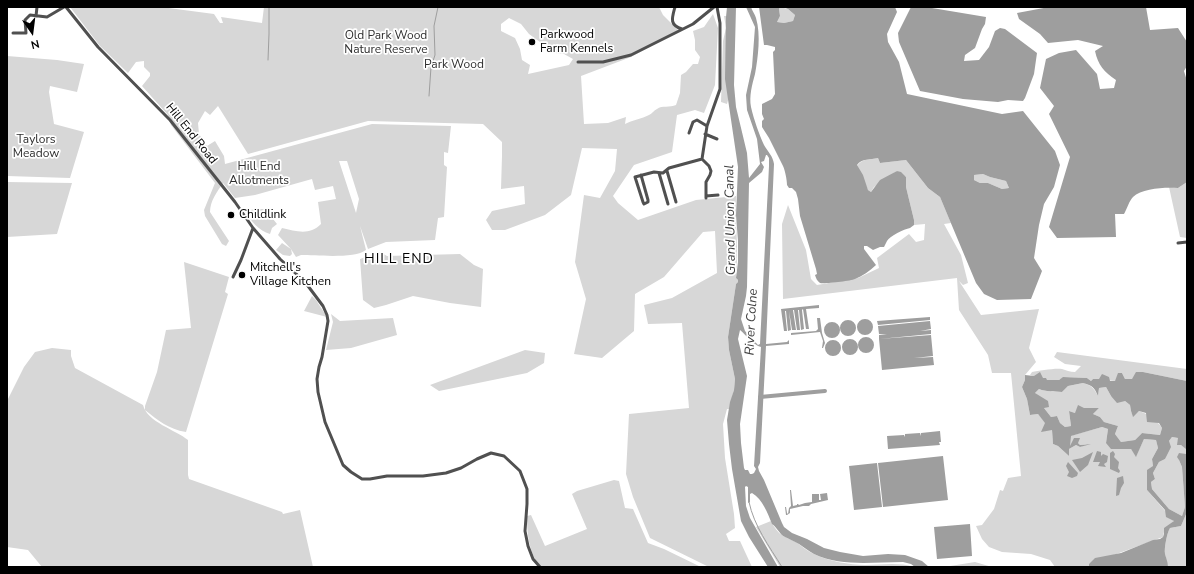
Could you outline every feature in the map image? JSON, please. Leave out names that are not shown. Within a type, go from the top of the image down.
[{"type":"street","points":[[36,16],[37,7]]},
{"type":"street","points":[[13,34],[26,33],[26,20],[30,16],[47,17],[65,7]]},
{"type":"street","name":"Hill End Road","points":[[65,7],[98,47],[170,120],[235,202],[253,228],[280,259],[305,282],[323,306],[328,321],[317,379],[318,392],[325,422],[343,465],[362,479],[370,480],[386,476],[424,476],[446,473],[461,468],[476,459],[490,454],[504,456],[520,471],[527,488],[525,531],[528,546],[533,558],[540,567]]},
{"type":"street","points":[[675,7],[672,20],[677,27],[682,29]]},
{"type":"street","points":[[578,62],[603,62],[631,55],[693,24],[714,7]]},
{"type":"street","points":[[702,159],[707,126],[720,89],[720,22],[717,7]]},
{"type":"street","points":[[689,133],[694,122],[697,120],[707,126]]},
{"type":"street","points":[[705,134],[717,138]]},
{"type":"street","points":[[639,176],[648,200],[646,204],[642,202],[635,178],[639,176],[654,172],[659,173],[667,171],[669,168],[702,159]]},
{"type":"street","points":[[702,159],[709,166],[711,171],[706,182],[706,197],[718,195]]},
{"type":"street","points":[[667,171],[676,202]]},
{"type":"street","points":[[659,173],[668,204]]},
{"type":"street","points":[[233,278],[253,228]]},
{"type":"street","points":[[1178,243],[1187,242]]},
{"type":"green space","points":[[70,7],[161,7],[214,14],[220,23],[223,23],[221,17],[262,23],[264,7],[659,7],[663,15],[679,31],[631,57],[581,76],[584,124],[608,123],[626,117],[625,124],[646,116],[659,108],[676,105],[680,93],[681,75],[693,64],[698,64],[700,57],[695,50],[693,31],[704,27],[713,14],[718,28],[715,85],[704,113],[695,110],[677,115],[672,152],[634,165],[613,196],[618,203],[638,220],[696,200],[736,196],[736,278],[738,282],[736,284],[728,337],[735,379],[729,409],[727,409],[723,424],[725,458],[735,528],[726,534],[729,541],[740,541],[752,567],[709,567],[650,538],[633,497],[626,474],[629,414],[689,408],[682,323],[648,324],[644,305],[672,298],[717,273],[715,231],[703,232],[664,277],[635,294],[634,331],[602,358],[574,354],[586,299],[575,262],[584,195],[600,198],[615,171],[617,149],[582,148],[571,195],[545,215],[505,230],[492,230],[486,220],[492,211],[525,204],[524,186],[501,189],[502,142],[483,124],[368,121],[248,154],[218,106],[210,115],[205,111],[198,123],[199,134],[207,146],[215,141],[224,156],[225,164],[372,124],[451,126],[448,153],[444,152],[444,165],[447,167],[444,217],[438,218],[435,240],[386,242],[368,249],[360,226],[366,250],[361,253],[345,256],[301,255],[296,257],[278,235],[282,228],[302,232],[316,228],[321,224],[318,202],[336,199],[333,186],[315,190],[312,179],[255,195],[235,198],[223,183],[216,193],[210,208],[210,212],[229,241],[226,246],[222,244],[205,216],[204,210],[215,183],[171,125],[168,115],[142,86],[150,76],[150,73],[144,67],[144,61],[136,62],[128,73],[100,46]],"holes":[[[509,18],[521,24],[529,34],[555,53],[564,54],[573,59],[569,65],[528,74],[530,65],[522,60],[520,49],[515,38],[501,31],[501,24]],[[339,161],[347,161],[359,199],[356,213]]]},
{"type":"green space","points":[[780,7],[788,9],[795,15],[793,21],[784,23],[777,22],[780,16]]},
{"type":"green space","points":[[724,16],[726,16],[732,30],[730,93],[727,104],[721,102],[723,41],[726,28]]},
{"type":"green space","name":"Taylors Meadow","points":[[7,56],[84,64],[77,92],[50,86],[49,92],[54,124],[84,132],[70,178],[7,176]]},
{"type":"green space","points":[[878,158],[880,163],[906,160],[928,188],[940,197],[951,223],[944,224],[961,255],[968,283],[963,285],[959,281],[981,315],[1039,309],[1029,348],[1036,362],[1025,375],[1025,380],[1022,387],[1027,399],[1030,415],[1038,414],[1052,430],[1053,444],[1058,446],[1069,456],[1069,449],[1076,445],[1080,447],[1088,444],[1080,445],[1078,443],[1070,447],[1070,436],[1102,427],[1108,429],[1106,443],[1131,449],[1136,456],[1144,439],[1156,440],[1158,448],[1152,459],[1153,466],[1147,490],[1174,521],[1164,532],[1163,537],[1089,564],[1089,567],[1055,567],[1050,560],[1031,554],[1002,552],[989,547],[982,539],[976,526],[982,525],[994,509],[1000,490],[1003,491],[1008,478],[1021,476],[1011,373],[992,373],[988,355],[959,310],[957,278],[783,299],[782,224],[788,205],[806,250],[811,279],[817,285],[858,278],[879,268],[877,258],[909,234],[916,242],[924,240],[925,224],[914,225],[906,187],[906,177],[897,171],[874,187],[871,192],[868,190],[857,166],[864,160]]},
{"type":"green space","points":[[983,174],[1006,181],[1009,188],[1002,189],[988,183],[980,183],[974,180],[974,175]]},
{"type":"green space","points":[[7,182],[72,183],[57,234],[7,237]]},
{"type":"green space","points":[[1187,182],[1187,238],[1180,237],[1169,187],[1178,188]]},
{"type":"green space","points":[[263,209],[277,224],[272,228],[270,234],[262,231],[245,211]]},
{"type":"green space","points":[[282,243],[291,249],[292,254],[290,256],[283,255],[276,250]]},
{"type":"green space","points":[[380,252],[387,256],[460,254],[474,265],[483,269],[481,307],[413,296],[374,308],[363,300],[360,259]]},
{"type":"green space","points":[[184,262],[229,277],[225,292],[228,294],[186,432],[169,427],[145,410],[145,406],[157,372],[166,330],[191,328]]},
{"type":"green space","points":[[312,296],[316,300],[327,317],[304,311]]},
{"type":"green space","points":[[331,314],[340,321],[393,318],[397,335],[351,348],[326,350],[333,322]]},
{"type":"green space","points":[[52,348],[71,350],[71,356],[75,368],[143,405],[150,416],[156,421],[188,440],[189,479],[282,512],[283,514],[300,510],[313,567],[42,567],[28,550],[7,547],[7,401],[24,367],[35,352]]},
{"type":"green space","points":[[525,350],[545,353],[544,363],[527,373],[439,391],[430,385]]},
{"type":"green space","points":[[1057,352],[1187,369],[1187,381],[1143,372],[1132,379],[1125,379],[1122,373],[1115,381],[1093,379],[1091,381],[1087,378],[1064,377],[1059,380],[1047,380],[1030,375],[1032,372],[1055,369],[1075,372],[1081,366],[1065,364],[1054,357]]},
{"type":"green space","points":[[1083,383],[1092,387],[1098,396],[1099,388],[1106,387],[1111,396],[1125,401],[1130,405],[1133,416],[1139,411],[1158,422],[1162,428],[1160,435],[1142,433],[1135,440],[1121,442],[1115,434],[1118,426],[1104,422],[1100,417],[1093,414],[1099,408],[1084,408],[1075,413],[1069,411],[1071,426],[1065,427],[1060,423],[1057,416],[1051,417],[1035,393],[1039,389],[1062,392],[1068,386]]},
{"type":"green space","points":[[1172,437],[1178,438],[1181,445],[1186,448],[1186,454],[1179,460],[1182,467],[1185,507],[1182,516],[1169,509],[1152,489],[1151,482],[1155,479],[1153,473],[1159,462],[1165,459],[1169,441]]},
{"type":"green space","points":[[614,480],[619,481],[625,508],[633,509],[648,543],[701,567],[539,567],[529,543],[527,516],[531,515],[545,546],[587,529],[572,494],[577,491]]},
{"type":"green space","points":[[1187,512],[1187,567],[1168,567],[1165,554],[1165,544],[1168,533],[1170,528],[1181,526]]},
{"type":"green space","points":[[771,521],[781,534],[796,542],[811,553],[826,559],[853,564],[896,564],[914,567],[780,567],[756,527]]},
{"type":"green space","points":[[975,562],[992,567],[944,567]]},
{"type":"shaded area","points":[[727,7],[736,7],[734,85],[736,107],[747,153],[749,178],[760,164],[757,139],[747,110],[746,95],[752,67],[755,27],[746,7],[751,7],[758,25],[758,53],[750,103],[760,136],[774,164],[766,344],[787,342],[789,340],[789,344],[766,346],[760,463],[758,467],[759,471],[784,527],[792,533],[824,548],[840,552],[863,556],[888,554],[905,555],[922,561],[929,567],[915,567],[911,564],[903,562],[857,563],[835,561],[814,554],[781,534],[772,524],[762,503],[752,493],[750,494],[750,502],[748,503],[748,487],[746,486],[746,506],[750,518],[778,567],[768,567],[741,521],[732,469],[727,420],[735,379],[728,337],[736,284],[738,282],[736,278],[738,241],[736,215],[738,167],[725,79]],"holes":[[[766,155],[769,158],[769,166],[760,344],[758,345],[745,331],[741,319],[747,287],[749,183],[762,172],[764,167],[761,162],[764,161]],[[740,330],[752,342],[761,347],[754,466],[756,469],[752,474],[744,468],[741,443],[740,424],[747,376],[738,339]]]},
{"type":"shaded area","points":[[759,7],[780,7],[780,16],[777,22],[784,23],[793,21],[795,15],[783,7],[895,7],[897,12],[887,34],[888,42],[899,62],[907,94],[1002,114],[1023,111],[1055,151],[1060,165],[1054,187],[1044,204],[1039,225],[1034,258],[1042,271],[1031,299],[997,300],[984,294],[976,283],[940,197],[928,188],[906,160],[880,163],[878,158],[864,160],[857,165],[863,175],[868,190],[871,192],[880,180],[897,171],[901,172],[906,177],[906,187],[914,225],[891,237],[884,247],[873,250],[867,246],[864,246],[864,249],[876,265],[863,275],[848,281],[820,283],[815,275],[817,274],[816,269],[800,216],[796,192],[787,185],[783,166],[762,127],[762,121],[764,119],[762,114],[762,104],[772,99],[775,94],[773,52],[775,47],[764,45]],"holes":[[[983,174],[1006,181],[1009,188],[1002,189],[988,183],[980,183],[974,180],[974,175]]]},
{"type":"shaded area","points":[[911,7],[926,7],[986,17],[985,24],[975,48],[965,55],[964,61],[979,60],[989,47],[995,31],[1000,28],[1005,29],[1037,53],[1034,74],[1023,101],[1008,100],[998,102],[963,99],[920,91],[899,42],[898,33]]},
{"type":"shaded area","points":[[1049,7],[1146,7],[1150,30],[1178,28],[1187,42],[1187,66],[1184,71],[1187,81],[1187,182],[1178,188],[1148,190],[1133,197],[1124,214],[1115,214],[1116,237],[1057,238],[1049,227],[1070,157],[1049,114],[1054,106],[1040,88],[1046,59],[1059,53],[1076,50],[1097,74],[1100,89],[1114,88],[1116,80],[1105,71],[1098,60],[1095,51],[1103,46],[1078,40],[1048,43],[1040,34],[1019,19],[1017,13]]},
{"type":"shaded area","points":[[819,305],[819,308],[806,309],[809,329],[806,329],[803,309],[804,329],[801,330],[798,310],[800,330],[797,330],[793,310],[796,330],[792,330],[789,311],[791,330],[788,331],[785,311],[787,331],[784,331],[781,309]]},
{"type":"shaded area","points":[[930,317],[930,320],[878,325],[877,321]]},
{"type":"shaded area","points":[[817,318],[820,318],[825,343],[823,348],[823,341],[820,332],[791,335],[791,333],[816,331],[818,329]]},
{"type":"shaded area","points":[[865,319],[872,324],[873,327],[868,334],[865,335],[858,330],[857,327],[862,320]]},
{"type":"shaded area","points":[[848,320],[855,325],[856,328],[851,335],[848,336],[841,331],[840,328],[845,321]]},
{"type":"shaded area","points":[[930,321],[931,329],[920,331],[931,330],[931,334],[879,339],[879,335],[887,334],[879,334],[878,326]]},
{"type":"shaded area","points":[[832,322],[839,327],[840,330],[835,337],[832,338],[825,333],[824,330],[829,323]]},
{"type":"shaded area","points":[[931,335],[933,356],[914,358],[933,357],[934,365],[882,370],[879,339]]},
{"type":"shaded area","points":[[866,337],[873,342],[874,345],[869,352],[866,353],[859,348],[858,345],[863,338]]},
{"type":"shaded area","points":[[850,339],[857,344],[858,347],[853,354],[850,355],[843,350],[842,347],[847,340]]},
{"type":"shaded area","points":[[833,340],[840,345],[841,348],[836,355],[833,356],[826,351],[825,348],[830,341]]},
{"type":"shaded area","points":[[1040,372],[1043,378],[1046,378],[1047,380],[1059,380],[1063,377],[1087,378],[1091,381],[1093,379],[1099,379],[1102,374],[1109,377],[1110,381],[1115,381],[1118,373],[1122,373],[1125,379],[1132,379],[1136,372],[1143,372],[1187,381],[1187,512],[1181,526],[1170,528],[1168,533],[1165,544],[1165,554],[1168,567],[1089,567],[1089,564],[1095,558],[1121,553],[1153,540],[1160,539],[1163,537],[1164,528],[1174,521],[1166,517],[1165,510],[1147,490],[1147,470],[1153,466],[1152,459],[1158,448],[1156,440],[1144,439],[1136,457],[1131,449],[1111,449],[1106,443],[1108,429],[1102,427],[1071,436],[1070,446],[1074,438],[1080,438],[1078,443],[1080,445],[1091,444],[1080,447],[1076,445],[1069,449],[1069,456],[1058,446],[1053,444],[1052,430],[1041,432],[1045,423],[1038,414],[1030,415],[1027,399],[1022,387],[1025,380],[1025,375],[1034,376]],"holes":[[[1083,383],[1093,387],[1098,396],[1099,388],[1106,387],[1117,403],[1125,401],[1130,405],[1133,417],[1139,411],[1146,413],[1147,422],[1159,423],[1162,428],[1160,435],[1142,433],[1135,440],[1121,442],[1115,434],[1118,426],[1104,422],[1100,417],[1093,414],[1099,408],[1084,408],[1078,405],[1075,413],[1069,411],[1071,426],[1065,427],[1060,423],[1057,416],[1051,417],[1044,408],[1049,407],[1048,401],[1035,393],[1039,389],[1062,392],[1068,386]],[[1172,437],[1178,438],[1177,445],[1181,445],[1186,449],[1186,454],[1179,453],[1177,457],[1182,467],[1185,507],[1182,516],[1169,509],[1152,489],[1151,482],[1155,479],[1153,473],[1159,462],[1165,459],[1171,447],[1169,441]]]},
{"type":"shaded area","points":[[940,431],[940,445],[888,449],[887,436],[904,435],[905,437],[905,434],[920,433],[921,436],[921,433]]},
{"type":"shaded area","points":[[1097,451],[1101,452],[1101,456],[1103,454],[1108,456],[1107,462],[1104,464],[1106,467],[1098,466],[1100,462],[1093,462]]},
{"type":"shaded area","points":[[1113,451],[1115,454],[1114,457],[1119,462],[1119,473],[1110,469],[1110,453]]},
{"type":"shaded area","points":[[1093,452],[1088,465],[1080,472],[1072,460],[1082,458]]},
{"type":"shaded area","points":[[943,456],[948,500],[883,507],[878,463]]},
{"type":"shaded area","points":[[1068,462],[1078,473],[1077,476],[1072,478],[1067,476],[1069,472],[1066,466]]},
{"type":"shaded area","points":[[877,463],[882,507],[854,510],[849,466]]},
{"type":"shaded area","points":[[1123,476],[1124,483],[1119,495],[1116,496],[1117,478]]},
{"type":"shaded area","points":[[790,490],[793,506],[812,502],[812,494],[819,494],[819,500],[821,500],[820,494],[827,493],[828,500],[811,504],[809,506],[790,509],[790,513],[787,515],[786,515],[785,507],[788,514],[791,506]]},
{"type":"shaded area","points":[[970,524],[972,556],[937,559],[934,527]]},
{"type":"waterway","points":[[268,60],[269,7]]},
{"type":"waterway","points":[[429,96],[431,67],[435,55],[434,26],[438,7]]},
{"type":"waterway","points":[[760,397],[825,391]]},
{"type":"waterway","points":[[749,502],[758,528],[782,567]]},
{"type":"place","name":"Parkwood Farm Kennels","points":[[532,42]]},
{"type":"place","name":"Childlink","points":[[231,215]]},
{"type":"place","name":"Mitchell's Village Kitchen","points":[[242,275]]},
{"type":"district","name":"HILL END","points":[[399,260]]},
{"type":"park label","name":"Old Park Wood Nature Reserve","points":[[386,43]]},
{"type":"park label","name":"Park Wood","points":[[454,65]]},
{"type":"park label","name":"Hill End Allotments","points":[[259,174]]},
{"type":"water label","name":"Grand Union Canal","points":[[731,220]]},
{"type":"water label","name":"River Colne","points":[[752,322]]}]
